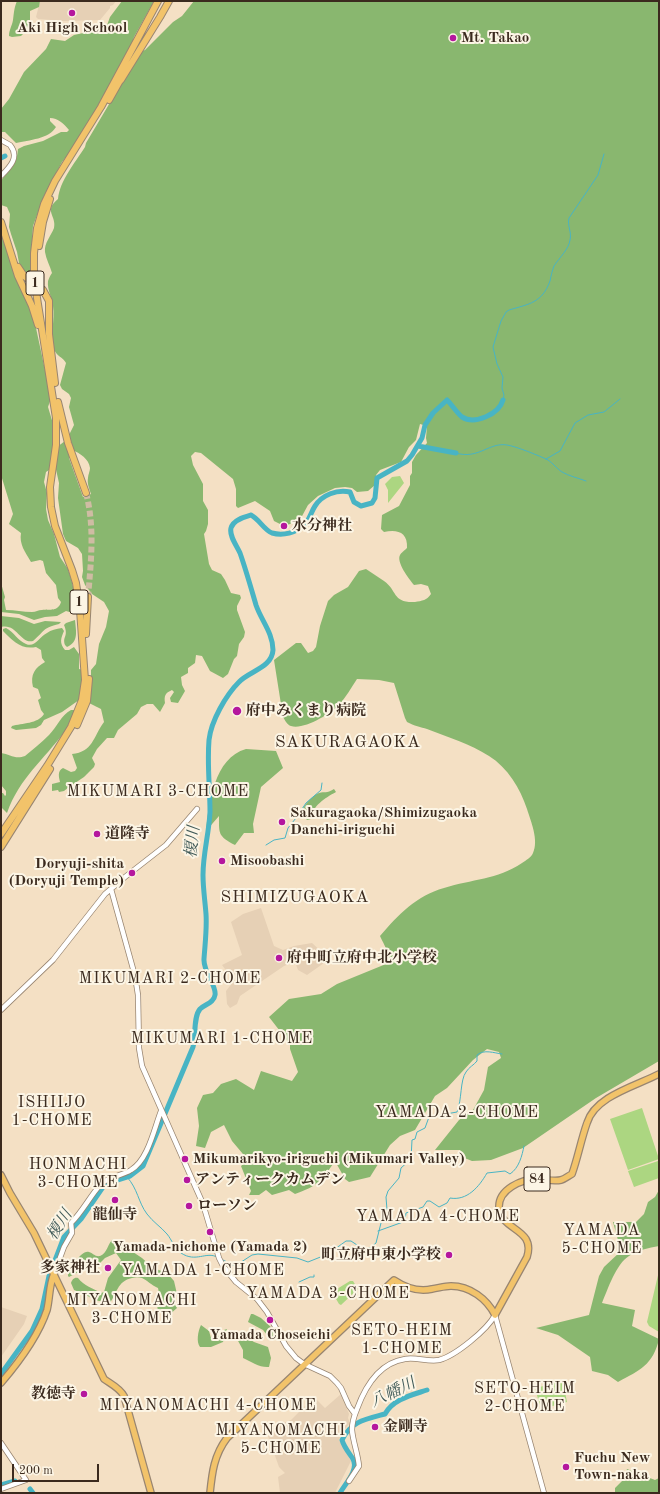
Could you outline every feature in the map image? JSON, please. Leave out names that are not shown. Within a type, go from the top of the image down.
[{"type":"highway","name":"1","points":[[80,145],[101,107],[136,50],[158,1]]},
{"type":"highway","name":"1","points":[[86,493],[64,431],[53,382],[34,279],[35,240],[39,220],[47,196],[59,174],[80,145],[114,91],[162,1]]},
{"type":"highway","points":[[136,50],[169,1]]},
{"type":"highway","points":[[1,219],[9,237],[18,268],[24,276],[30,280]]},
{"type":"highway","points":[[1,222],[18,276],[36,319],[53,382]]},
{"type":"highway","points":[[43,290],[48,301],[53,382]]},
{"type":"highway","name":"1","points":[[53,382],[57,432],[50,487],[51,507],[57,532],[76,583],[87,664]]},
{"type":"highway","name":"1","points":[[27,805],[68,741],[88,694],[86,627],[88,597]]},
{"type":"highway","name":"1","points":[[1,834],[80,715]]},
{"type":"highway","points":[[1,847],[27,805]]},
{"type":"highway","points":[[1,851],[27,805]]},
{"type":"main road","name":"84","points":[[495,1315],[527,1258],[528,1250],[524,1235],[505,1221],[501,1215],[499,1204],[503,1194],[511,1187],[530,1180],[560,1180],[572,1174],[587,1123],[598,1106],[614,1095],[659,1074]]},
{"type":"main road","points":[[1,1175],[34,1233],[104,1378],[112,1386],[121,1390],[124,1396],[151,1493]]},
{"type":"main road","points":[[1,1383],[33,1340],[44,1319],[52,1279],[52,1270]]},
{"type":"main road","points":[[210,1493],[215,1459],[225,1440],[394,1280],[407,1287],[417,1290],[427,1290],[450,1286],[464,1288],[472,1291],[484,1300],[495,1315]]},
{"type":"street","points":[[1,140],[10,145],[14,150],[12,164],[1,176]]},
{"type":"street","points":[[1,1010],[54,960],[88,914],[111,889],[166,845],[197,809]]},
{"type":"street","points":[[111,889],[135,976],[141,1060],[146,1078],[203,1204],[219,1258],[223,1266],[236,1282],[262,1305],[291,1352],[304,1364],[332,1378],[341,1388],[349,1406],[355,1414]]},
{"type":"street","points":[[52,1270],[72,1232],[71,1223],[101,1184],[113,1177],[130,1172],[140,1163],[162,1114]]},
{"type":"street","points":[[349,1481],[360,1466],[352,1432],[352,1424],[367,1386],[373,1378],[395,1362],[405,1359],[434,1360],[450,1355],[483,1330],[495,1315]]},
{"type":"street","points":[[495,1315],[544,1493]]},
{"type":"street","points":[[1,1443],[26,1480],[1,1489]]},
{"type":"shaded area","name":"Aki High School","points":[[40,1],[116,1],[110,6],[100,20],[64,21],[38,19],[36,17]]},
{"type":"shaded area","name":"府中町立府中北小学校","points":[[261,908],[274,946],[283,950],[294,946],[312,943],[323,953],[324,963],[307,975],[298,970],[295,962],[284,966],[240,996],[237,1004],[230,1008],[227,1004],[226,991],[233,980],[222,965],[242,955],[231,922],[243,914]]},
{"type":"shaded area","points":[[1,1307],[27,1316],[24,1324],[1,1357]]},
{"type":"shaded area","points":[[341,1394],[349,1414],[348,1418],[350,1423],[339,1440],[351,1461],[335,1493],[280,1493],[278,1477],[285,1473],[279,1467],[268,1436],[280,1424],[291,1420],[314,1397],[325,1408]]},
{"type":"green space","points":[[17,1],[40,1],[39,7],[30,11],[30,21],[25,32],[21,36],[12,37],[9,36],[9,34]]},
{"type":"green space","points":[[122,1],[154,1],[134,37],[130,51],[79,141],[62,162],[44,196],[33,226],[30,275],[27,275],[19,263],[9,227],[10,214],[7,207],[1,205],[1,181],[14,164],[18,149],[43,141],[61,132],[67,132],[69,130],[58,120],[50,118],[50,121],[56,127],[49,134],[44,137],[16,143],[5,132],[1,132],[1,109],[9,99],[24,72],[46,49],[51,39],[65,41],[74,35],[106,28],[110,17]]},
{"type":"green space","points":[[194,1],[659,1],[659,1061],[596,1098],[523,1148],[491,1160],[472,1161],[462,1157],[460,1150],[435,1150],[459,1120],[473,1110],[484,1090],[488,1067],[501,1058],[499,1052],[487,1049],[473,1060],[447,1088],[435,1096],[415,1130],[400,1136],[390,1145],[370,1177],[349,1182],[345,1179],[335,1161],[319,1182],[295,1194],[289,1190],[272,1195],[266,1190],[259,1195],[249,1195],[251,1191],[241,1166],[248,1160],[232,1141],[224,1125],[211,1132],[205,1148],[196,1146],[199,1126],[197,1108],[203,1095],[213,1093],[221,1084],[236,1079],[254,1090],[261,1071],[292,1081],[298,1072],[290,1049],[290,1044],[269,1017],[289,999],[321,994],[337,984],[386,964],[388,957],[380,936],[401,913],[416,901],[434,891],[494,876],[513,869],[532,855],[535,848],[535,837],[521,794],[502,766],[489,756],[474,748],[407,722],[394,683],[379,680],[357,679],[339,705],[330,713],[303,726],[296,727],[288,725],[283,717],[274,660],[296,643],[301,643],[308,653],[313,651],[316,647],[320,626],[328,601],[334,595],[348,587],[359,571],[366,569],[384,581],[402,601],[420,601],[426,599],[431,594],[428,586],[421,584],[414,585],[401,566],[399,558],[400,555],[407,548],[406,538],[404,535],[393,531],[384,532],[381,529],[382,515],[399,506],[410,485],[412,462],[427,443],[427,426],[420,424],[416,440],[409,447],[401,462],[380,470],[376,475],[375,485],[368,491],[357,492],[352,488],[335,488],[318,496],[308,505],[301,518],[288,525],[282,525],[274,521],[270,511],[255,501],[238,508],[236,506],[236,489],[233,479],[201,453],[195,452],[191,456],[193,465],[203,484],[203,501],[208,510],[208,524],[204,534],[209,564],[212,570],[221,574],[231,593],[240,595],[241,598],[237,606],[237,610],[245,632],[244,637],[239,644],[237,656],[234,659],[228,674],[223,678],[210,671],[202,656],[196,655],[195,663],[188,668],[188,673],[181,677],[182,685],[185,691],[178,703],[171,702],[170,698],[174,692],[172,690],[166,695],[165,703],[160,712],[153,704],[147,704],[141,707],[137,714],[118,730],[114,738],[107,738],[97,749],[92,758],[95,764],[94,767],[84,777],[64,791],[52,791],[52,784],[60,782],[59,774],[61,769],[63,768],[71,772],[75,771],[77,768],[72,754],[79,753],[92,743],[104,722],[101,709],[89,703],[91,691],[91,670],[96,664],[99,644],[106,627],[109,611],[104,602],[92,594],[85,585],[82,577],[82,554],[78,548],[66,541],[63,534],[58,498],[59,483],[55,465],[57,447],[65,441],[69,451],[69,458],[83,497],[91,494],[88,486],[90,469],[88,462],[84,457],[72,450],[68,437],[74,425],[69,407],[71,398],[60,385],[66,363],[55,351],[53,344],[53,311],[48,284],[48,280],[52,273],[45,252],[47,243],[54,228],[51,207],[58,199],[59,192],[68,172],[85,147],[140,52],[145,50],[173,22],[182,16]]},
{"type":"green space","points":[[1,234],[4,237],[15,274],[32,313],[48,384],[50,401],[48,407],[54,427],[52,468],[46,472],[44,482],[47,493],[46,509],[60,557],[68,569],[75,596],[75,609],[73,613],[66,611],[57,616],[34,620],[19,614],[1,612],[1,583],[5,597],[4,600],[6,610],[32,612],[56,609],[61,602],[58,598],[56,585],[46,573],[43,561],[40,560],[31,562],[22,544],[21,533],[9,524],[13,514],[1,475]]},
{"type":"green space","points":[[400,476],[404,483],[388,503],[388,490],[385,484],[392,477]]},
{"type":"green space","points":[[1,616],[19,618],[34,624],[45,621],[61,622],[46,628],[33,641],[29,641],[25,640],[11,628],[1,627]]},
{"type":"green space","points":[[75,620],[76,636],[71,645],[67,647],[64,642],[66,632],[64,625]]},
{"type":"green space","points":[[6,628],[21,641],[32,645],[50,631],[62,628],[64,631],[61,640],[63,647],[65,650],[69,650],[74,647],[79,654],[79,669],[83,670],[79,700],[62,712],[44,720],[41,725],[36,728],[16,730],[11,728],[12,726],[38,720],[44,714],[38,700],[41,698],[38,689],[33,687],[32,678],[36,669],[45,662],[42,658],[41,650],[36,647],[31,648],[18,644],[3,631],[3,629]]},
{"type":"green space","points":[[71,710],[76,712],[66,729],[57,742],[25,779],[12,800],[7,813],[1,807],[1,793],[5,796],[6,791],[1,785],[1,753],[15,757],[25,756],[52,732],[64,715]]},
{"type":"green space","points":[[246,749],[276,751],[283,768],[261,787],[253,824],[254,833],[244,833],[235,845],[222,837],[219,827],[219,816],[206,831],[207,820],[215,783],[220,772],[235,754]]},
{"type":"green space","points":[[334,789],[336,792],[316,806],[311,819],[307,820],[303,815],[302,810],[307,803],[317,794]]},
{"type":"green space","points":[[642,1108],[659,1159],[628,1170],[610,1119]]},
{"type":"green space","points":[[658,1161],[659,1178],[634,1187],[628,1171]]},
{"type":"green space","points":[[659,1190],[659,1246],[636,1252],[624,1260],[616,1271],[602,1303],[635,1310],[632,1326],[659,1339],[649,1361],[639,1370],[618,1382],[608,1375],[592,1371],[590,1357],[558,1335],[536,1328],[589,1315],[599,1276],[604,1267],[621,1251],[613,1222],[636,1222],[644,1214],[648,1202],[655,1197]]},
{"type":"green space","points":[[113,1239],[117,1239],[152,1267],[168,1274],[174,1281],[177,1294],[173,1301],[177,1308],[169,1315],[158,1311],[156,1299],[159,1293],[158,1288],[141,1278],[137,1277],[123,1282],[109,1304],[104,1301],[95,1300],[74,1290],[71,1283],[73,1279],[78,1278],[86,1285],[101,1293],[104,1292],[108,1278],[121,1260],[116,1253],[105,1258],[95,1268],[82,1270],[69,1277],[68,1276],[79,1257],[86,1252],[97,1256],[102,1255]]},
{"type":"green space","points":[[659,1271],[659,1332],[649,1326],[647,1322]]},
{"type":"green space","points":[[350,1281],[353,1281],[358,1289],[341,1305],[332,1292]]},
{"type":"green space","points":[[251,1314],[261,1318],[273,1329],[273,1338],[267,1335],[263,1330],[248,1322]]},
{"type":"green space","points":[[201,1325],[209,1331],[211,1338],[215,1340],[224,1330],[227,1329],[223,1342],[211,1347],[200,1347],[198,1336]]},
{"type":"green space","points":[[239,1337],[246,1337],[254,1342],[268,1347],[271,1358],[269,1367],[259,1366],[243,1358],[243,1350],[237,1339]]},
{"type":"green space","points":[[561,1381],[563,1382],[567,1402],[542,1409],[535,1389]]},
{"type":"green space","points":[[627,1469],[655,1480],[659,1478],[659,1493],[615,1493],[615,1488],[624,1479]]},
{"type":"waterway","points":[[503,400],[503,377],[497,364],[493,347],[501,321],[506,312],[534,302],[547,288],[554,266],[566,250],[569,243],[569,218],[598,175],[604,154]]},
{"type":"waterway","points":[[1,158],[5,156]]},
{"type":"waterway","points":[[546,459],[560,451],[575,423],[588,415],[604,412],[620,399]]},
{"type":"waterway","name":"榎川","points":[[1,1374],[32,1331],[42,1309],[49,1276],[64,1237],[81,1219],[103,1187],[111,1182],[130,1176],[143,1166],[193,1047],[196,1017],[200,1009],[211,1002],[215,995],[214,987],[204,964],[206,920],[203,875],[210,812],[208,767],[210,733],[220,709],[234,687],[243,678],[259,669],[269,661],[273,650],[269,632],[258,611],[240,553],[232,538],[232,525],[239,519],[251,515],[257,519],[269,532],[285,534],[301,528],[318,502],[335,492],[350,492],[354,502],[361,506],[372,503],[375,498],[377,478],[407,461],[422,438],[425,425],[433,413],[447,400],[462,417],[473,420],[492,414],[501,405],[503,400]]},
{"type":"waterway","points":[[456,453],[464,455],[471,454],[495,446],[507,445],[528,451],[544,458],[550,461],[562,472],[586,481]]},
{"type":"waterway","points":[[418,446],[456,453]]},
{"type":"waterway","points":[[300,812],[306,803],[321,790],[322,783]]},
{"type":"waterway","points":[[266,845],[274,840],[285,838],[288,828],[296,818]]},
{"type":"waterway","points":[[221,1259],[235,1266],[252,1255],[258,1254],[297,1258],[308,1262],[328,1254],[346,1241],[351,1241],[363,1249],[370,1248],[376,1243],[381,1223],[387,1210],[386,1197],[388,1191],[399,1178],[401,1168],[411,1159],[412,1140],[415,1139],[417,1132],[425,1128],[429,1117],[457,1112],[464,1076],[477,1061],[477,1055],[483,1052],[502,1054]]},
{"type":"waterway","points":[[378,1231],[403,1222],[405,1220],[406,1213],[423,1207],[427,1201],[430,1201],[439,1207],[447,1203],[450,1198],[467,1195],[476,1188],[487,1173],[505,1171],[510,1174],[518,1165],[524,1146]]},
{"type":"waterway","points":[[127,1177],[134,1186],[147,1214],[167,1234],[181,1253],[191,1257],[209,1255],[217,1257]]},
{"type":"waterway","points":[[299,1282],[310,1277],[314,1277],[314,1275]]},
{"type":"waterway","name":"八幡川","points":[[340,1493],[351,1477],[354,1468],[353,1459],[345,1448],[342,1440],[350,1429],[360,1422],[385,1414],[388,1409],[403,1398],[427,1390]]},
{"type":"waterway","name":"八幡川","points":[[1,1485],[15,1481]]},
{"type":"waterway","name":"八幡川","points":[[30,1489],[33,1493]]},
{"type":"tunnel","points":[[86,493],[91,519],[91,558],[88,597]]},
{"type":"place","name":"Aki High School","points":[[72,13]]},
{"type":"place","name":"Mt. Takao","points":[[453,38]]},
{"type":"place","name":"水分神社","points":[[284,526]]},
{"type":"place","name":"府中みくまり病院","points":[[237,711]]},
{"type":"place","name":"Sakuragaoka/Shimizugaoka Danchi-iriguchi","points":[[282,822]]},
{"type":"place","name":"道隆寺","points":[[97,834]]},
{"type":"place","name":"Misoobashi","points":[[222,861]]},
{"type":"place","name":"Doryuji-shita (Doryuji Temple)","points":[[132,873]]},
{"type":"place","name":"府中町立府中北小学校","points":[[279,958]]},
{"type":"place","name":"Mikumarikyo-iriguchi (Mikumari Valley)","points":[[185,1159]]},
{"type":"place","name":"アンティークカムデン","points":[[187,1180]]},
{"type":"place","name":"龍仙寺","points":[[115,1200]]},
{"type":"place","name":"ローソン","points":[[189,1206]]},
{"type":"place","name":"Yamada-nichome (Yamada 2)","points":[[210,1232]]},
{"type":"place","name":"町立府中東小学校","points":[[449,1255]]},
{"type":"place","name":"多家神社","points":[[108,1268]]},
{"type":"place","name":"Yamada Choseichi","points":[[270,1320]]},
{"type":"place","name":"教徳寺","points":[[84,1394]]},
{"type":"place","name":"金剛寺","points":[[375,1427]]},
{"type":"place","name":"Fuchu New Town-naka","points":[[566,1467]]},
{"type":"district","name":"SAKURAGAOKA","points":[[348,743]]},
{"type":"district","name":"MIKUMARI 3-CHOME","points":[[158,792]]},
{"type":"district","name":"SHIMIZUGAOKA","points":[[295,898]]},
{"type":"district","name":"MIKUMARI 2-CHOME","points":[[170,979]]},
{"type":"district","name":"MIKUMARI 1-CHOME","points":[[222,1039]]},
{"type":"district","name":"ISHIIJO 1-CHOME","points":[[52,1112]]},
{"type":"district","name":"YAMADA 2-CHOME","points":[[457,1113]]},
{"type":"district","name":"HONMACHI 3-CHOME","points":[[78,1174]]},
{"type":"district","name":"YAMADA 4-CHOME","points":[[438,1217]]},
{"type":"district","name":"YAMADA 5-CHOME","points":[[602,1240]]},
{"type":"district","name":"YAMADA 1-CHOME","points":[[203,1271]]},
{"type":"district","name":"YAMADA 3-CHOME","points":[[328,1294]]},
{"type":"district","name":"MIYANOMACHI 3-CHOME","points":[[132,1310]]},
{"type":"district","name":"SETO-HEIM 1-CHOME","points":[[402,1340]]},
{"type":"district","name":"SETO-HEIM 2-CHOME","points":[[525,1398]]},
{"type":"district","name":"MIYANOMACHI 4-CHOME","points":[[208,1406]]},
{"type":"district","name":"MIYANOMACHI 5-CHOME","points":[[281,1440]]}]
